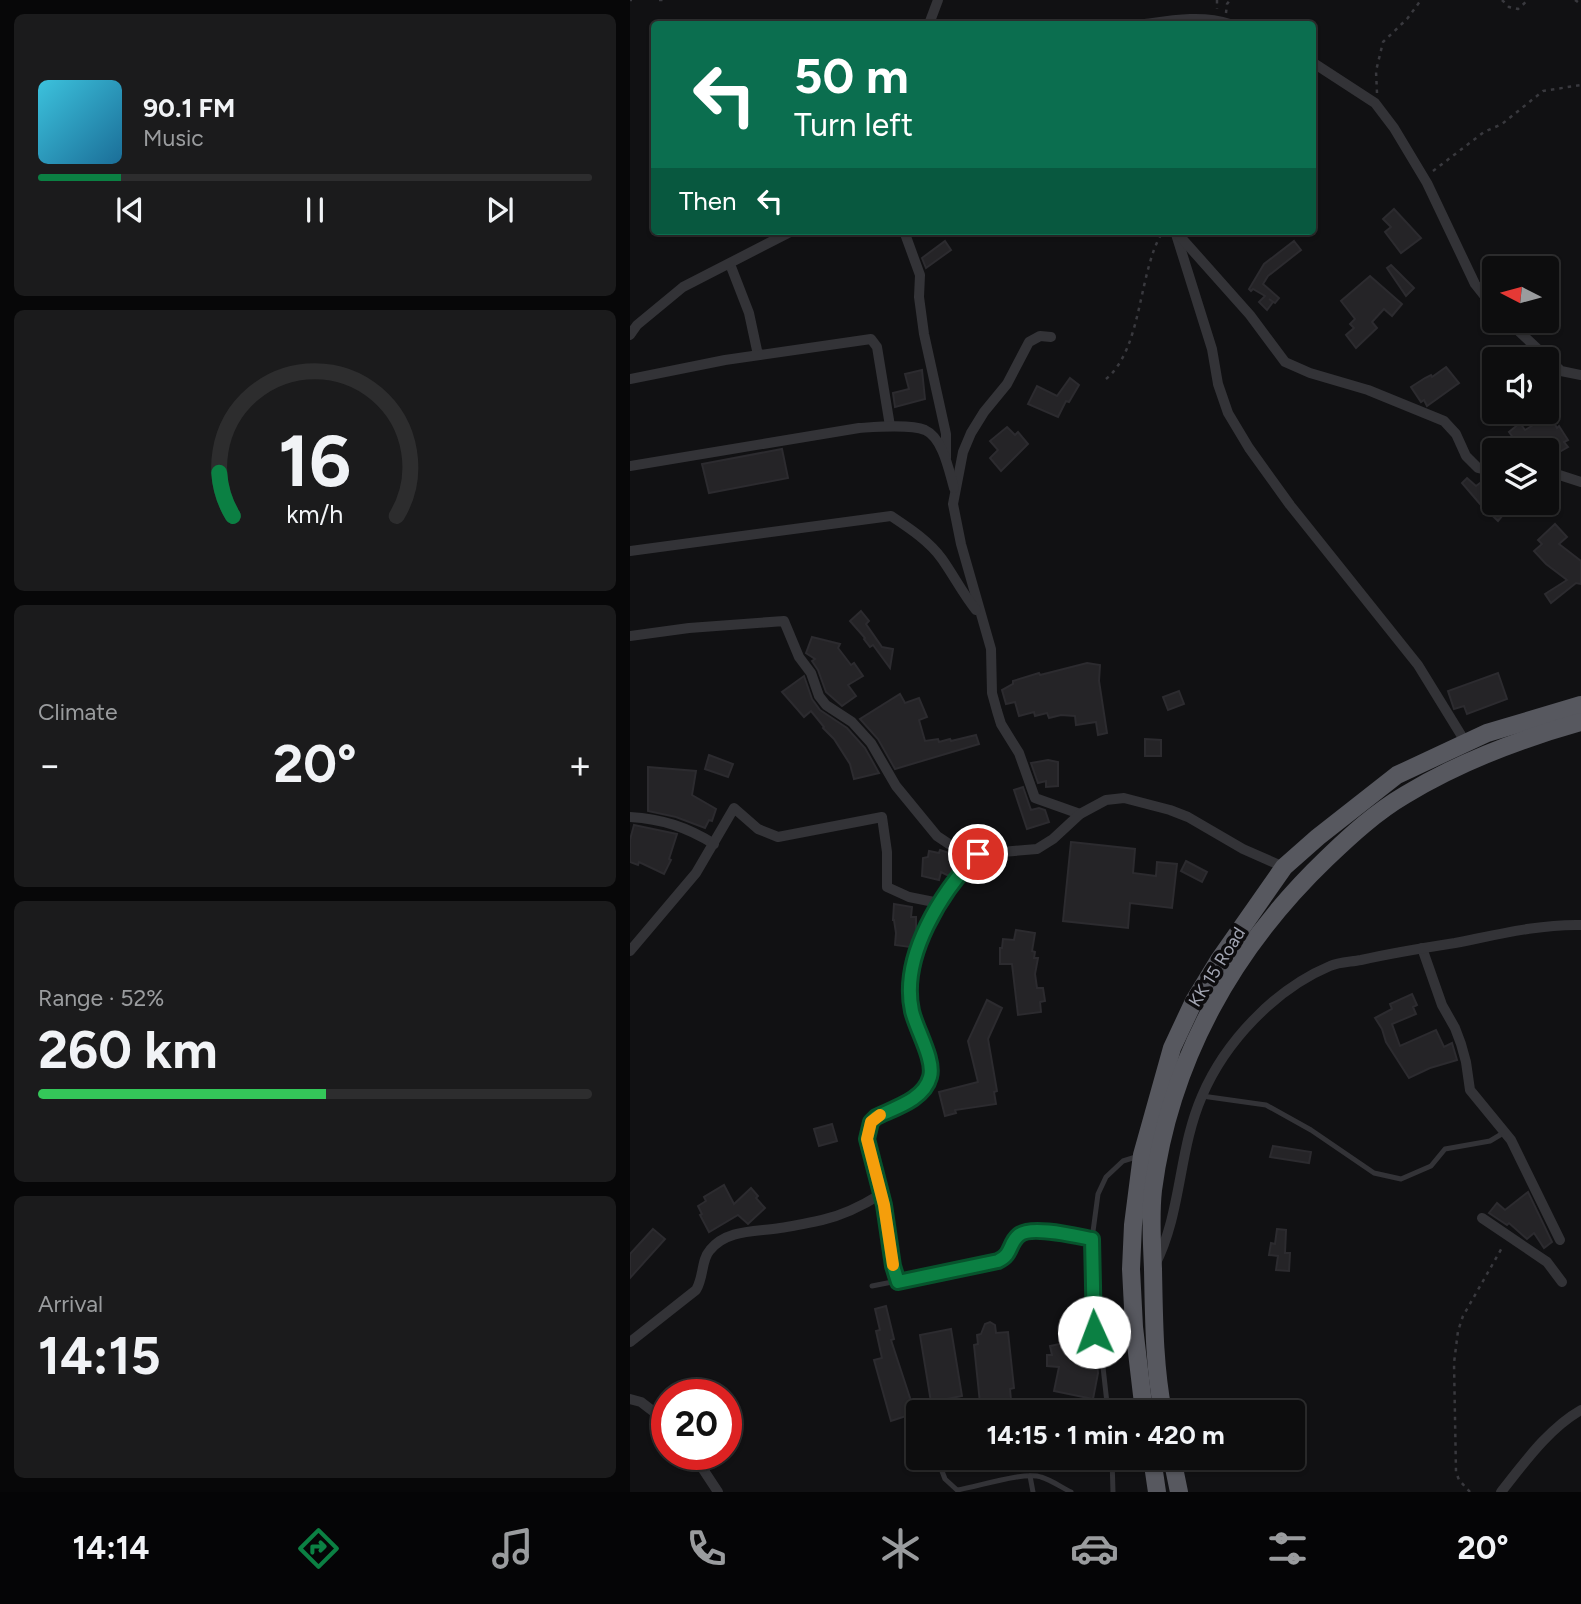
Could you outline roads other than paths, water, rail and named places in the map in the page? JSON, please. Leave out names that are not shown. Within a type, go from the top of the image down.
[{"type":"highway","name":"KK 15 Road","points":[[1143,1400],[1134,1327],[1131,1269],[1133,1225],[1142,1155],[1172,1048],[1194,1001],[1219,960],[1284,867],[1397,775],[1486,733],[1581,705]]},
{"type":"highway","name":"KK 15 Road","points":[[1162,1400],[1154,1339],[1151,1223],[1153,1190],[1167,1122],[1201,1027],[1221,987],[1247,948],[1307,877],[1354,832],[1402,796],[1444,772],[1481,756],[1581,722]]},
{"type":"highway","points":[[1154,1470],[1157,1492]]},
{"type":"highway","points":[[1174,1470],[1179,1492]]},
{"type":"street","points":[[930,21],[938,0]]},
{"type":"street","points":[[1171,21],[1220,21]]},
{"type":"street","points":[[1316,65],[1375,103],[1394,128],[1424,178],[1470,274],[1482,291]]},
{"type":"street","points":[[630,335],[637,325],[683,287],[784,235]]},
{"type":"street","points":[[905,235],[920,275],[919,297],[924,334],[946,433],[947,464]]},
{"type":"street","points":[[1176,235],[1212,349],[1218,384],[1228,413],[1249,448],[1290,505],[1418,665],[1466,743]]},
{"type":"street","points":[[1179,235],[1250,316],[1285,362],[1310,373],[1368,390],[1444,421],[1456,434],[1466,456],[1482,469]]},
{"type":"street","points":[[730,264],[749,313],[758,355]]},
{"type":"street","points":[[1521,333],[1561,371],[1581,375]]},
{"type":"street","points":[[1051,337],[1040,336],[1029,342],[1007,384],[984,412],[963,452],[953,505],[991,649],[992,693],[1002,724],[1019,753],[1035,798],[1080,814]]},
{"type":"street","points":[[630,379],[758,355],[871,339],[877,347],[890,426]]},
{"type":"street","points":[[630,466],[859,428],[890,426],[926,430],[938,443],[955,492]]},
{"type":"street","points":[[1559,475],[1581,482]]},
{"type":"street","points":[[630,551],[891,516],[919,535],[942,558],[961,591],[981,616]]},
{"type":"street","points":[[630,636],[689,628],[784,621],[799,657],[811,673],[819,696],[826,705],[852,722],[871,743],[895,786],[937,836],[949,844],[978,854],[1037,849],[1053,839],[1080,814],[1106,800],[1124,799],[1188,817],[1243,849],[1284,867]]},
{"type":"street","points":[[630,951],[696,873],[734,808],[758,829],[778,836],[882,817],[887,852],[887,887],[909,897],[939,903]]},
{"type":"street","points":[[630,817],[666,821],[692,830],[714,844]]},
{"type":"street","points":[[898,1282],[867,1139],[871,1122],[876,1117],[914,1098],[930,1077],[930,1062],[912,1012],[909,993],[917,953],[939,903],[978,854]]},
{"type":"street","points":[[1153,1269],[1171,1228],[1188,1140],[1202,1096],[1235,1042],[1292,987],[1331,965],[1525,930],[1581,925]]},
{"type":"street","points":[[1422,948],[1442,1006],[1461,1044],[1470,1090],[1505,1132],[1523,1160],[1560,1240]]},
{"type":"street","points":[[630,1342],[696,1290],[702,1281],[708,1251],[715,1245],[740,1231],[779,1228],[823,1220],[858,1209],[881,1194]]},
{"type":"street","points":[[1482,1218],[1546,1262],[1562,1282]]},
{"type":"street","points":[[630,1399],[641,1402],[651,1410]]},
{"type":"street","points":[[1501,1492],[1566,1419],[1581,1410]]},
{"type":"street","points":[[704,1470],[718,1492]]},
{"type":"lane","points":[[1202,1096],[1266,1105],[1311,1130],[1374,1173],[1401,1179],[1432,1166],[1446,1149],[1490,1141],[1505,1132]]},
{"type":"lane","points":[[1106,1400],[1101,1358],[1094,1341],[1092,1239],[1098,1194],[1106,1177],[1124,1161],[1142,1155]]},
{"type":"lane","points":[[872,1286],[998,1261],[1008,1256],[1017,1236],[1028,1230],[1092,1239]]},
{"type":"lane","points":[[942,1470],[945,1479],[958,1491],[1038,1475],[1071,1492]]},
{"type":"lane","points":[[1112,1470],[1113,1492]]},
{"type":"lane","points":[[1030,1476],[1033,1492]]}]
